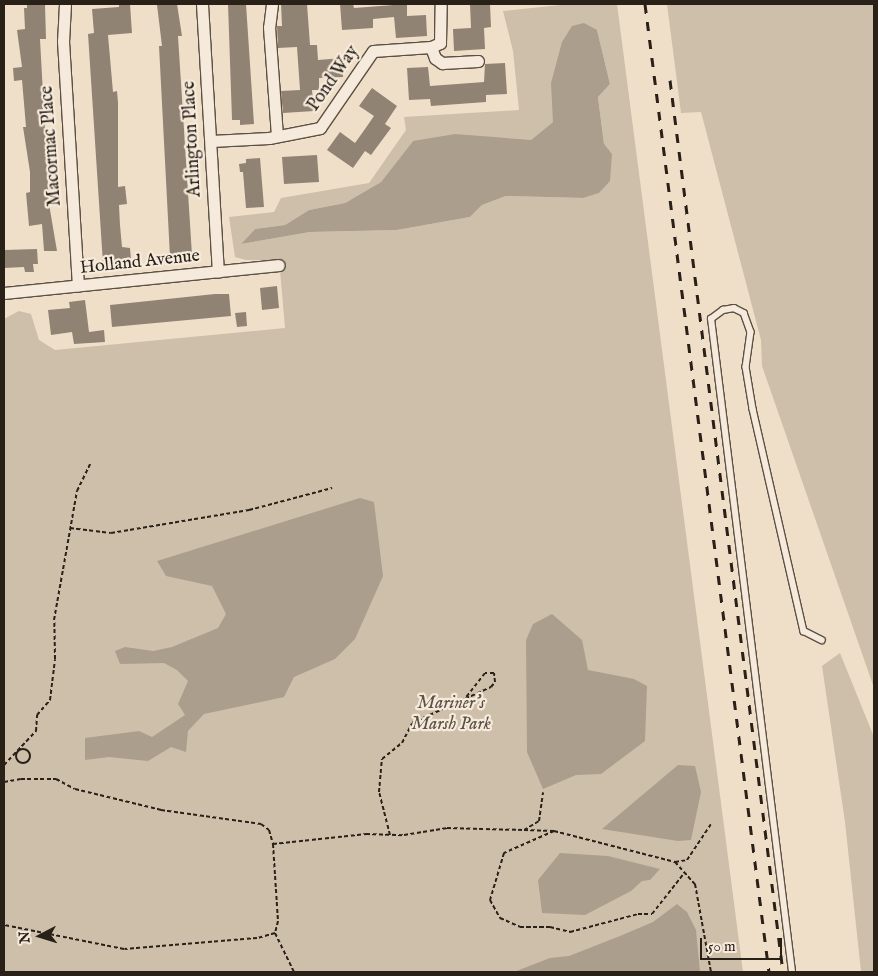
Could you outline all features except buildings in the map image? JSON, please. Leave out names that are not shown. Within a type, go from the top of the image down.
[{"type":"street","name":"Macormac Place","points":[[65,4],[63,42],[78,286]]},
{"type":"street","name":"Arlington Place","points":[[202,4],[218,272]]},
{"type":"street","points":[[272,4],[269,27],[277,135]]},
{"type":"street","points":[[441,4],[442,37],[440,43],[431,47],[435,58],[442,63],[478,61]]},
{"type":"street","name":"Pond Way","points":[[210,141],[277,135],[320,128],[373,52],[431,47]]},
{"type":"street","name":"Holland Avenue","points":[[4,293],[278,265]]},
{"type":"lane","points":[[792,972],[711,319],[722,310],[734,308],[744,313],[750,332],[746,367],[753,409],[804,631],[822,640]]},
{"type":"path","points":[[4,765],[36,731],[37,715],[50,700],[55,659],[54,620],[77,492],[90,464]]},
{"type":"path","points":[[70,528],[111,533],[249,510],[332,488]]},
{"type":"path","points":[[390,835],[379,792],[382,759],[402,743],[412,723],[418,718],[491,687],[495,682],[494,672],[485,673],[466,697]]},
{"type":"path","points":[[24,749],[30,757],[22,762],[17,754],[24,749]]},
{"type":"path","points":[[4,782],[21,778],[56,779],[76,789],[161,810],[214,819],[248,820],[261,824],[269,830],[274,844],[278,921],[274,933],[294,972]]},
{"type":"path","points":[[524,830],[539,821],[543,792]]},
{"type":"path","points":[[274,844],[366,834],[390,835],[447,828],[554,830],[675,862],[687,860],[711,824]]},
{"type":"path","points":[[554,830],[504,853],[490,900],[500,918],[520,927],[550,927],[570,932],[638,914],[652,914],[686,872]]},
{"type":"path","points":[[675,862],[695,884],[711,972]]},
{"type":"path","points":[[4,925],[124,949],[230,940],[274,933]]},
{"type":"green space","name":"Mariner's Marsh Park","points":[[570,4],[617,4],[743,972],[4,972],[4,319],[19,311],[31,314],[39,340],[55,350],[285,328],[280,270],[285,270],[285,260],[246,260],[235,257],[229,217],[274,212],[281,198],[369,183],[406,130],[404,117],[519,110],[513,51],[503,11]],"holes":[[[597,30],[610,84],[598,97],[604,144],[599,193],[582,198],[506,196],[482,205],[470,217],[397,230],[310,232],[241,244],[255,229],[285,225],[309,210],[345,203],[381,182],[413,141],[531,140],[553,122]]]},
{"type":"green space","points":[[667,4],[874,4],[874,688],[762,366],[761,340],[701,112],[681,113]]},
{"type":"green space","points":[[840,653],[874,737],[874,972],[861,972],[845,822],[822,666]]},
{"type":"shaded area","points":[[584,23],[597,30],[610,84],[598,97],[604,144],[612,154],[610,181],[599,193],[583,198],[506,196],[482,205],[470,217],[397,230],[310,232],[241,244],[255,229],[285,225],[309,210],[345,203],[381,182],[413,141],[455,134],[531,140],[553,122],[551,83],[562,42],[572,26]]},
{"type":"shaded area","points":[[360,498],[374,502],[383,576],[355,639],[335,659],[294,677],[284,697],[204,714],[188,731],[186,752],[171,747],[148,761],[109,757],[85,760],[85,738],[139,731],[152,737],[185,715],[178,704],[188,681],[177,670],[164,663],[120,664],[115,651],[125,647],[153,651],[172,647],[218,628],[226,614],[212,586],[166,576],[157,561]]},
{"type":"shaded area","points":[[552,614],[582,640],[588,670],[634,679],[647,686],[645,741],[601,774],[576,775],[543,789],[527,752],[526,640],[533,624]]},
{"type":"shaded area","points":[[678,765],[695,766],[701,792],[691,840],[678,841],[602,829]]},
{"type":"shaded area","points":[[560,853],[608,856],[660,869],[650,880],[642,881],[631,891],[585,915],[542,913],[538,880]]},
{"type":"shaded area","points":[[677,904],[687,912],[696,930],[700,972],[514,972],[550,958],[569,956],[620,936],[653,922]]},
{"type":"railway","points":[[645,4],[769,972]]},
{"type":"railway","points":[[670,80],[783,972]]}]
